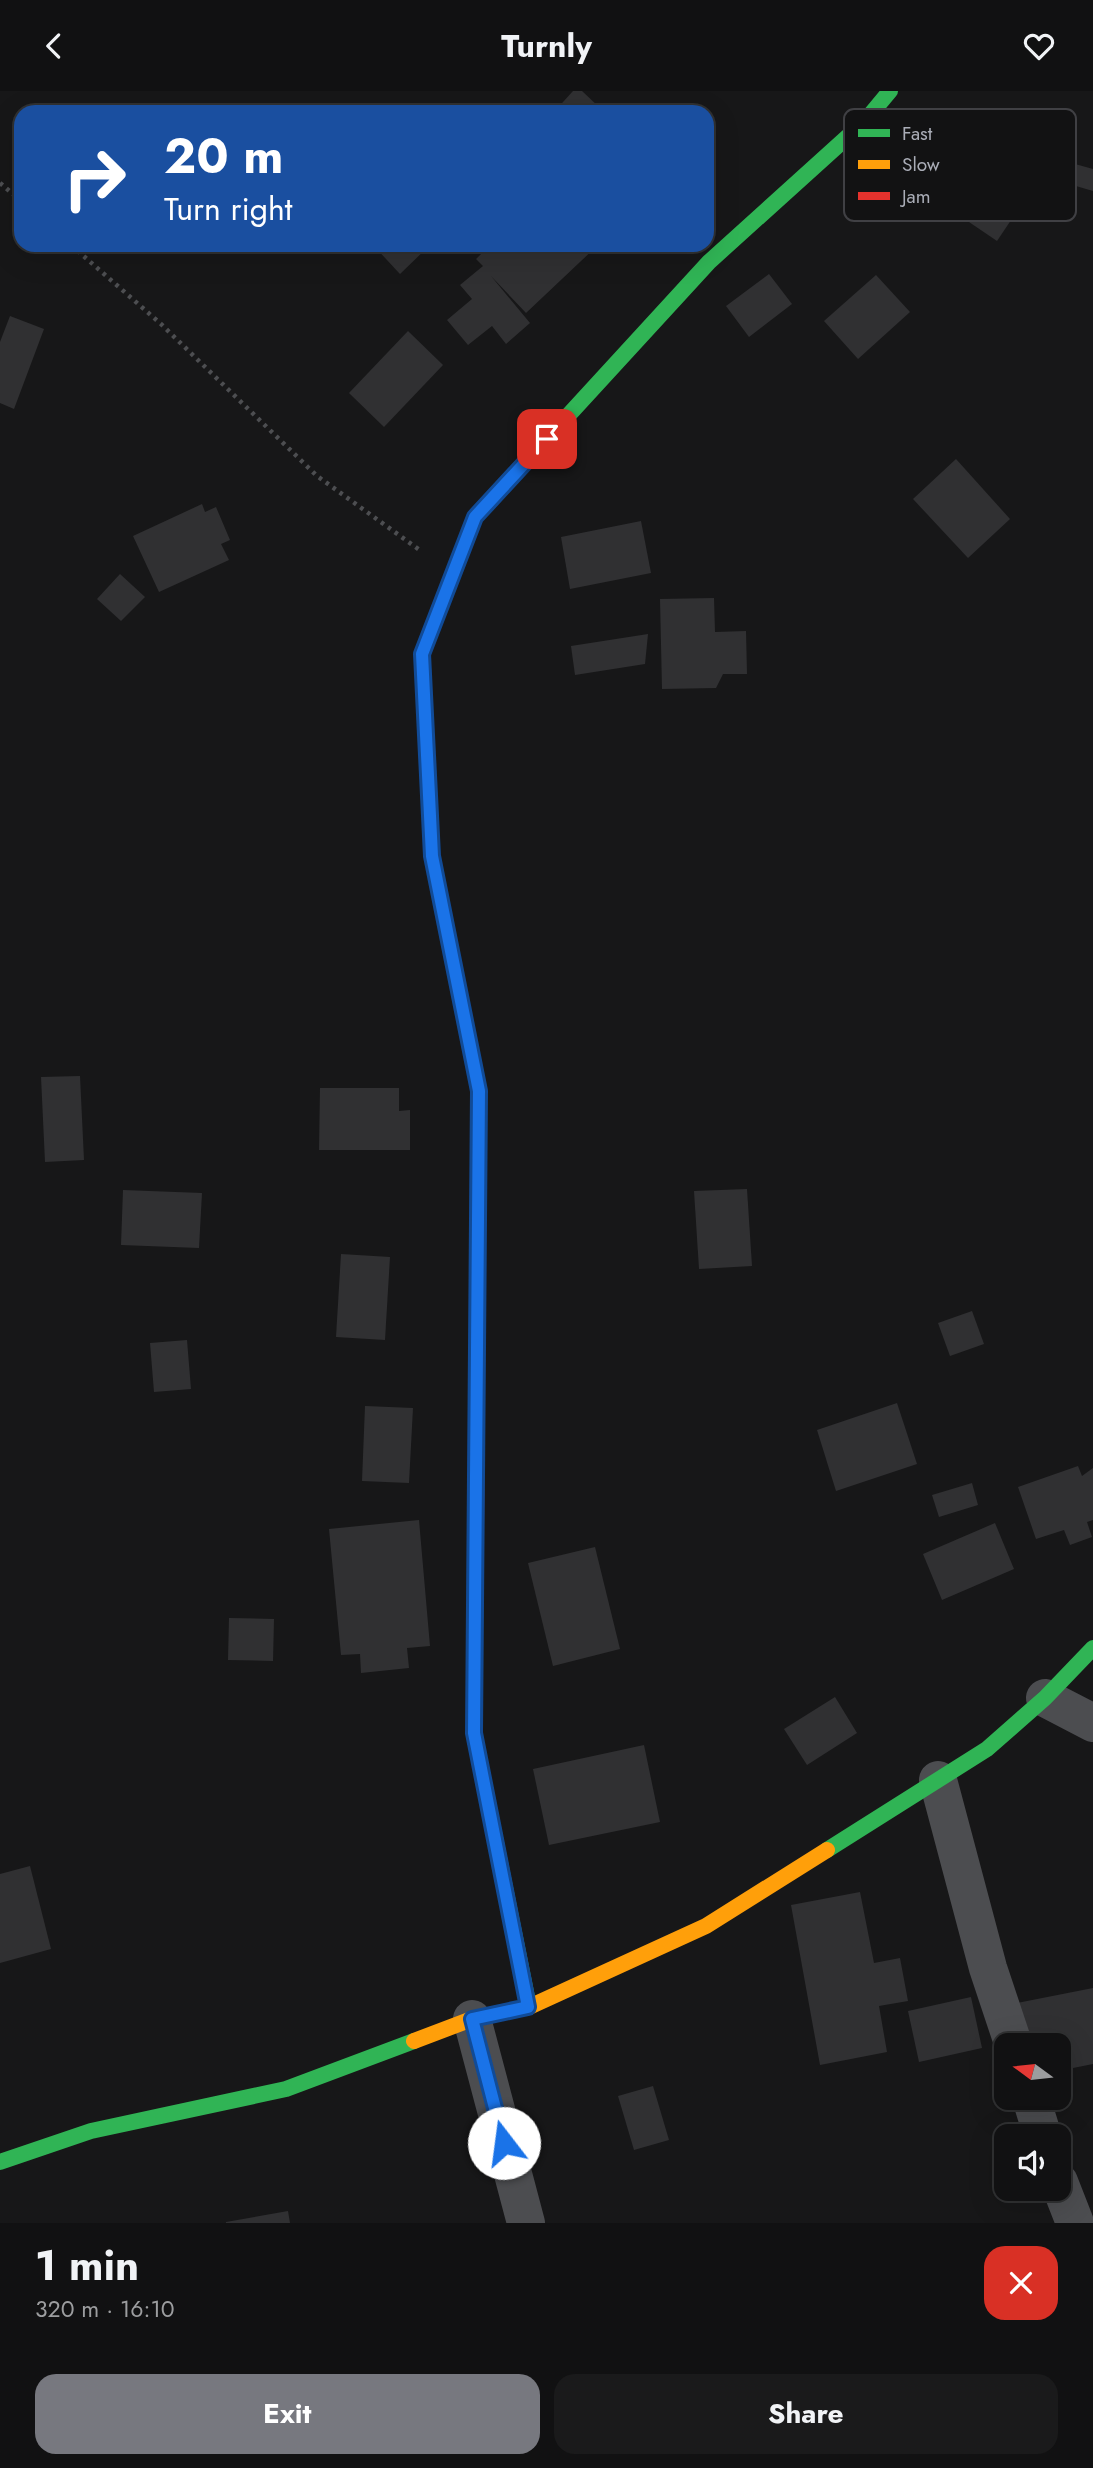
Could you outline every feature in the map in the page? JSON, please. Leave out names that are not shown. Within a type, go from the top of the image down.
[{"type":"street","points":[[875,109],[890,91]]},
{"type":"street","points":[[528,2007],[474,1733],[479,1091],[432,856],[422,654],[475,517],[709,262],[844,140]]},
{"type":"street","points":[[0,2162],[91,2131],[286,2089],[472,2019],[528,2007],[706,1926],[987,1749],[1045,1698],[1093,1648]]},
{"type":"street","points":[[1045,1698],[1093,1723]]},
{"type":"street","points":[[938,1780],[988,1968],[1010,2033]]},
{"type":"street","points":[[472,2019],[526,2223]]},
{"type":"street","points":[[1066,2201],[1075,2223]]},
{"type":"path","points":[[0,183],[14,195]]},
{"type":"path","points":[[79,252],[161,324],[317,476],[453,573]]},
{"type":"building","points":[[573,91],[582,91],[597,105],[560,105]]},
{"type":"building","points":[[1076,164],[1093,169],[1093,191],[1076,186]]},
{"type":"building","points":[[968,221],[1010,221],[997,241]]},
{"type":"building","points":[[380,252],[423,252],[400,274]]},
{"type":"building","points":[[483,252],[591,252],[526,313],[491,276],[530,323],[506,344],[492,326],[468,345],[447,320],[472,299],[460,285],[483,266],[476,259]]},
{"type":"building","points":[[769,274],[792,304],[749,337],[726,306]]},
{"type":"building","points":[[876,275],[910,312],[858,359],[824,321]]},
{"type":"building","points":[[10,316],[44,329],[14,409],[0,403],[0,342]]},
{"type":"building","points":[[408,331],[443,365],[384,427],[349,393]]},
{"type":"building","points":[[956,459],[1010,519],[968,558],[913,499]]},
{"type":"building","points":[[202,504],[205,512],[216,507],[230,540],[221,544],[229,560],[159,592],[133,536]]},
{"type":"building","points":[[641,521],[651,573],[570,589],[561,537]]},
{"type":"building","points":[[120,574],[145,597],[121,621],[97,599]]},
{"type":"building","points":[[714,598],[715,632],[746,631],[747,674],[723,674],[716,688],[662,689],[660,599]]},
{"type":"building","points":[[648,634],[645,664],[575,675],[571,646]]},
{"type":"building","points":[[80,1076],[84,1160],[45,1162],[41,1077]]},
{"type":"building","points":[[320,1088],[399,1088],[399,1111],[410,1110],[410,1150],[319,1150]]},
{"type":"building","points":[[747,1189],[752,1266],[699,1269],[694,1191]]},
{"type":"building","points":[[123,1190],[202,1193],[199,1248],[121,1245]]},
{"type":"building","points":[[341,1254],[390,1257],[385,1340],[336,1337]]},
{"type":"building","points":[[972,1311],[984,1344],[950,1356],[938,1323]]},
{"type":"building","points":[[187,1340],[191,1389],[154,1392],[150,1343]]},
{"type":"building","points":[[897,1403],[917,1464],[836,1491],[817,1430]]},
{"type":"building","points":[[365,1406],[413,1408],[409,1483],[362,1481]]},
{"type":"building","points":[[1078,1466],[1082,1476],[1093,1468],[1093,1520],[1087,1522],[1092,1537],[1070,1545],[1064,1530],[1036,1539],[1018,1487]]},
{"type":"building","points":[[972,1483],[978,1505],[939,1517],[932,1495]]},
{"type":"building","points":[[419,1520],[430,1646],[407,1648],[409,1668],[361,1673],[360,1654],[341,1655],[329,1529]]},
{"type":"building","points":[[995,1523],[1014,1569],[942,1600],[923,1554]]},
{"type":"building","points":[[595,1547],[620,1649],[553,1666],[528,1563]]},
{"type":"building","points":[[229,1618],[274,1619],[273,1661],[228,1660]]},
{"type":"building","points":[[835,1697],[857,1733],[807,1765],[784,1729]]},
{"type":"building","points":[[644,1745],[660,1822],[549,1845],[533,1769]]},
{"type":"building","points":[[30,1866],[51,1949],[0,1963],[0,1874]]},
{"type":"building","points":[[860,1892],[874,1963],[900,1958],[908,2001],[879,2006],[887,2052],[820,2065],[791,1905]]},
{"type":"building","points":[[1093,1988],[1093,2064],[1071,2068],[1071,2033],[1022,2033],[1017,2003]]},
{"type":"building","points":[[971,1997],[982,2048],[919,2062],[908,2011]]},
{"type":"building","points":[[653,2086],[669,2140],[634,2150],[618,2096]]},
{"type":"building","points":[[288,2211],[290,2223],[226,2223],[226,2222]]},
{"type":"traffic: fast","points":[[875,109],[890,91]]},
{"type":"traffic: fast","points":[[520,468],[709,262],[844,140]]},
{"type":"traffic: fast","points":[[436,875],[479,1091],[477,1349]]},
{"type":"traffic: fast","points":[[476,1527],[474,1733],[529,2007]]},
{"type":"traffic: fast","points":[[827,1850],[987,1749],[1045,1698],[1093,1648]]},
{"type":"traffic: fast","points":[[0,2162],[91,2131],[286,2089],[414,2041]]},
{"type":"traffic: slow","points":[[436,875],[432,856],[422,654],[475,517],[520,468]]},
{"type":"traffic: slow","points":[[414,2041],[472,2019],[529,2007],[706,1926],[827,1850]]},
{"type":"traffic: jam","points":[[476,1527],[477,1349]]},
{"type":"route","points":[[504,2143],[472,2019],[528,2007],[474,1733],[479,1091],[432,856],[422,654],[475,517],[547,439]]}]
